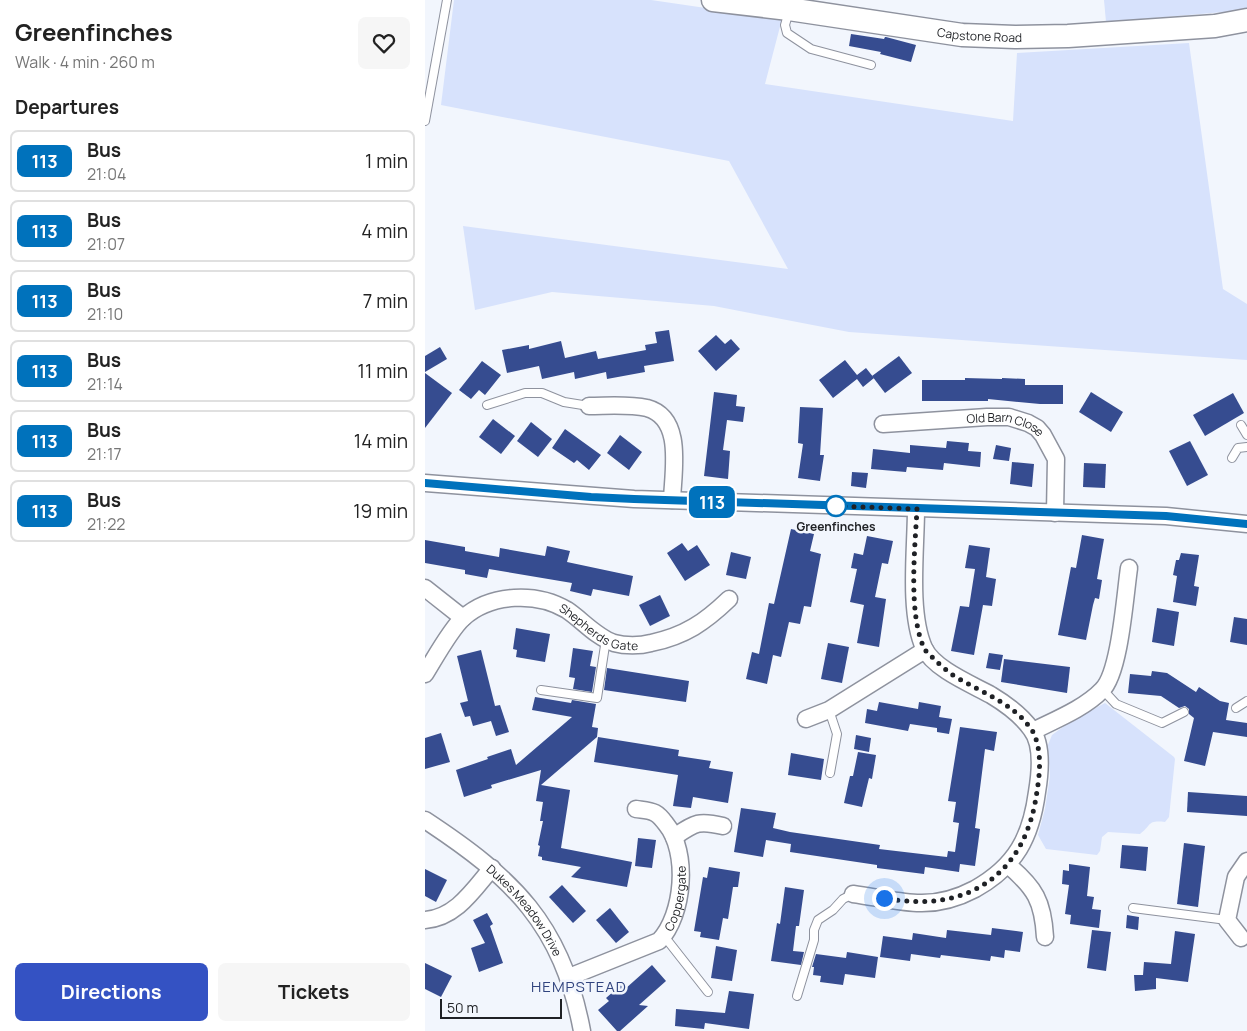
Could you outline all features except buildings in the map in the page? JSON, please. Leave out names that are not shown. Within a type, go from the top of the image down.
[{"type":"street","name":"Capstone Road","points":[[713,0],[789,9],[962,35],[1015,37],[1068,36],[1215,26],[1247,20]]},
{"type":"street","points":[[589,406],[648,409],[664,418],[670,427],[674,448],[672,500]]},
{"type":"street","name":"Old Barn Close","points":[[883,424],[987,417],[1009,417],[1028,422],[1043,435],[1056,459],[1055,513]]},
{"type":"street","points":[[425,483],[591,497],[1166,516],[1247,524]]},
{"type":"street","points":[[853,894],[918,903],[942,901],[967,893],[999,873],[1008,865],[1026,837],[1036,804],[1040,763],[1033,731],[1016,712],[941,667],[925,650],[916,624],[917,509]]},
{"type":"street","points":[[1033,731],[1083,705],[1103,690],[1109,681],[1116,658],[1129,568]]},
{"type":"street","points":[[425,588],[463,618]]},
{"type":"street","name":"Shepherds Gate","points":[[425,674],[463,618],[490,603],[520,597],[554,603],[567,610],[606,639],[615,643],[643,645],[681,635],[713,614],[729,599]]},
{"type":"street","points":[[806,718],[829,710],[925,650]]},
{"type":"street","name":"Coppergate","points":[[569,977],[651,946],[664,936],[674,916],[680,883],[680,858],[674,837],[668,827],[655,813],[636,809]]},
{"type":"street","name":"Dukes Meadow Drive","points":[[425,820],[467,848],[512,886],[539,918],[552,940],[569,977],[582,1031]]},
{"type":"street","points":[[674,837],[695,824],[706,822],[723,826]]},
{"type":"street","points":[[1241,938],[1227,920],[1236,877],[1247,861]]},
{"type":"street","points":[[1008,865],[1034,892],[1041,905],[1045,936]]},
{"type":"street","points":[[425,920],[447,914],[457,907],[491,868]]},
{"type":"lane","points":[[425,121],[447,0]]},
{"type":"lane","points":[[789,9],[785,25],[787,33],[811,49],[871,65]]},
{"type":"lane","points":[[487,405],[525,393],[542,393],[564,402],[589,406]]},
{"type":"lane","points":[[1241,424],[1247,435]]},
{"type":"lane","points":[[1232,458],[1238,448],[1247,447]]},
{"type":"lane","points":[[541,690],[597,698],[606,639]]},
{"type":"lane","points":[[1103,690],[1116,704],[1162,723],[1184,712]]},
{"type":"lane","points":[[1236,708],[1247,701]]},
{"type":"lane","points":[[829,710],[837,734],[830,773]]},
{"type":"lane","points":[[797,996],[818,920],[833,910],[843,899],[853,894]]},
{"type":"lane","points":[[1133,908],[1227,920]]},
{"type":"lane","points":[[664,936],[708,992]]},
{"type":"shaded area","points":[[454,0],[651,0],[782,19],[765,84],[1013,121],[1017,53],[1189,43],[1223,289],[1247,304],[1247,360],[849,332],[714,306],[552,292],[475,310],[463,226],[788,269],[729,161],[441,105]]},
{"type":"shaded area","points":[[1104,0],[1247,0],[1247,10],[1106,22]]},
{"type":"shaded area","points":[[1105,703],[1174,757],[1169,817],[1165,822],[1150,824],[1140,834],[1108,832],[1102,837],[1100,851],[1097,855],[1046,849],[1038,835],[1045,809],[1050,776],[1048,745],[1052,735],[1071,721]]},
{"type":"bus line","name":"113","points":[[425,483],[605,498],[1166,516],[1247,524]]},
{"type":"place","name":"Greenfinches","points":[[836,506]]},
{"type":"district","name":"HEMPSTEAD","points":[[579,986]]},
{"type":"route","points":[[836,506],[917,509],[916,624],[925,650],[941,667],[1016,712],[1033,731],[1040,763],[1036,804],[1031,824],[1021,847],[1008,865],[999,873],[967,893],[950,899],[918,903],[884,898]]}]
